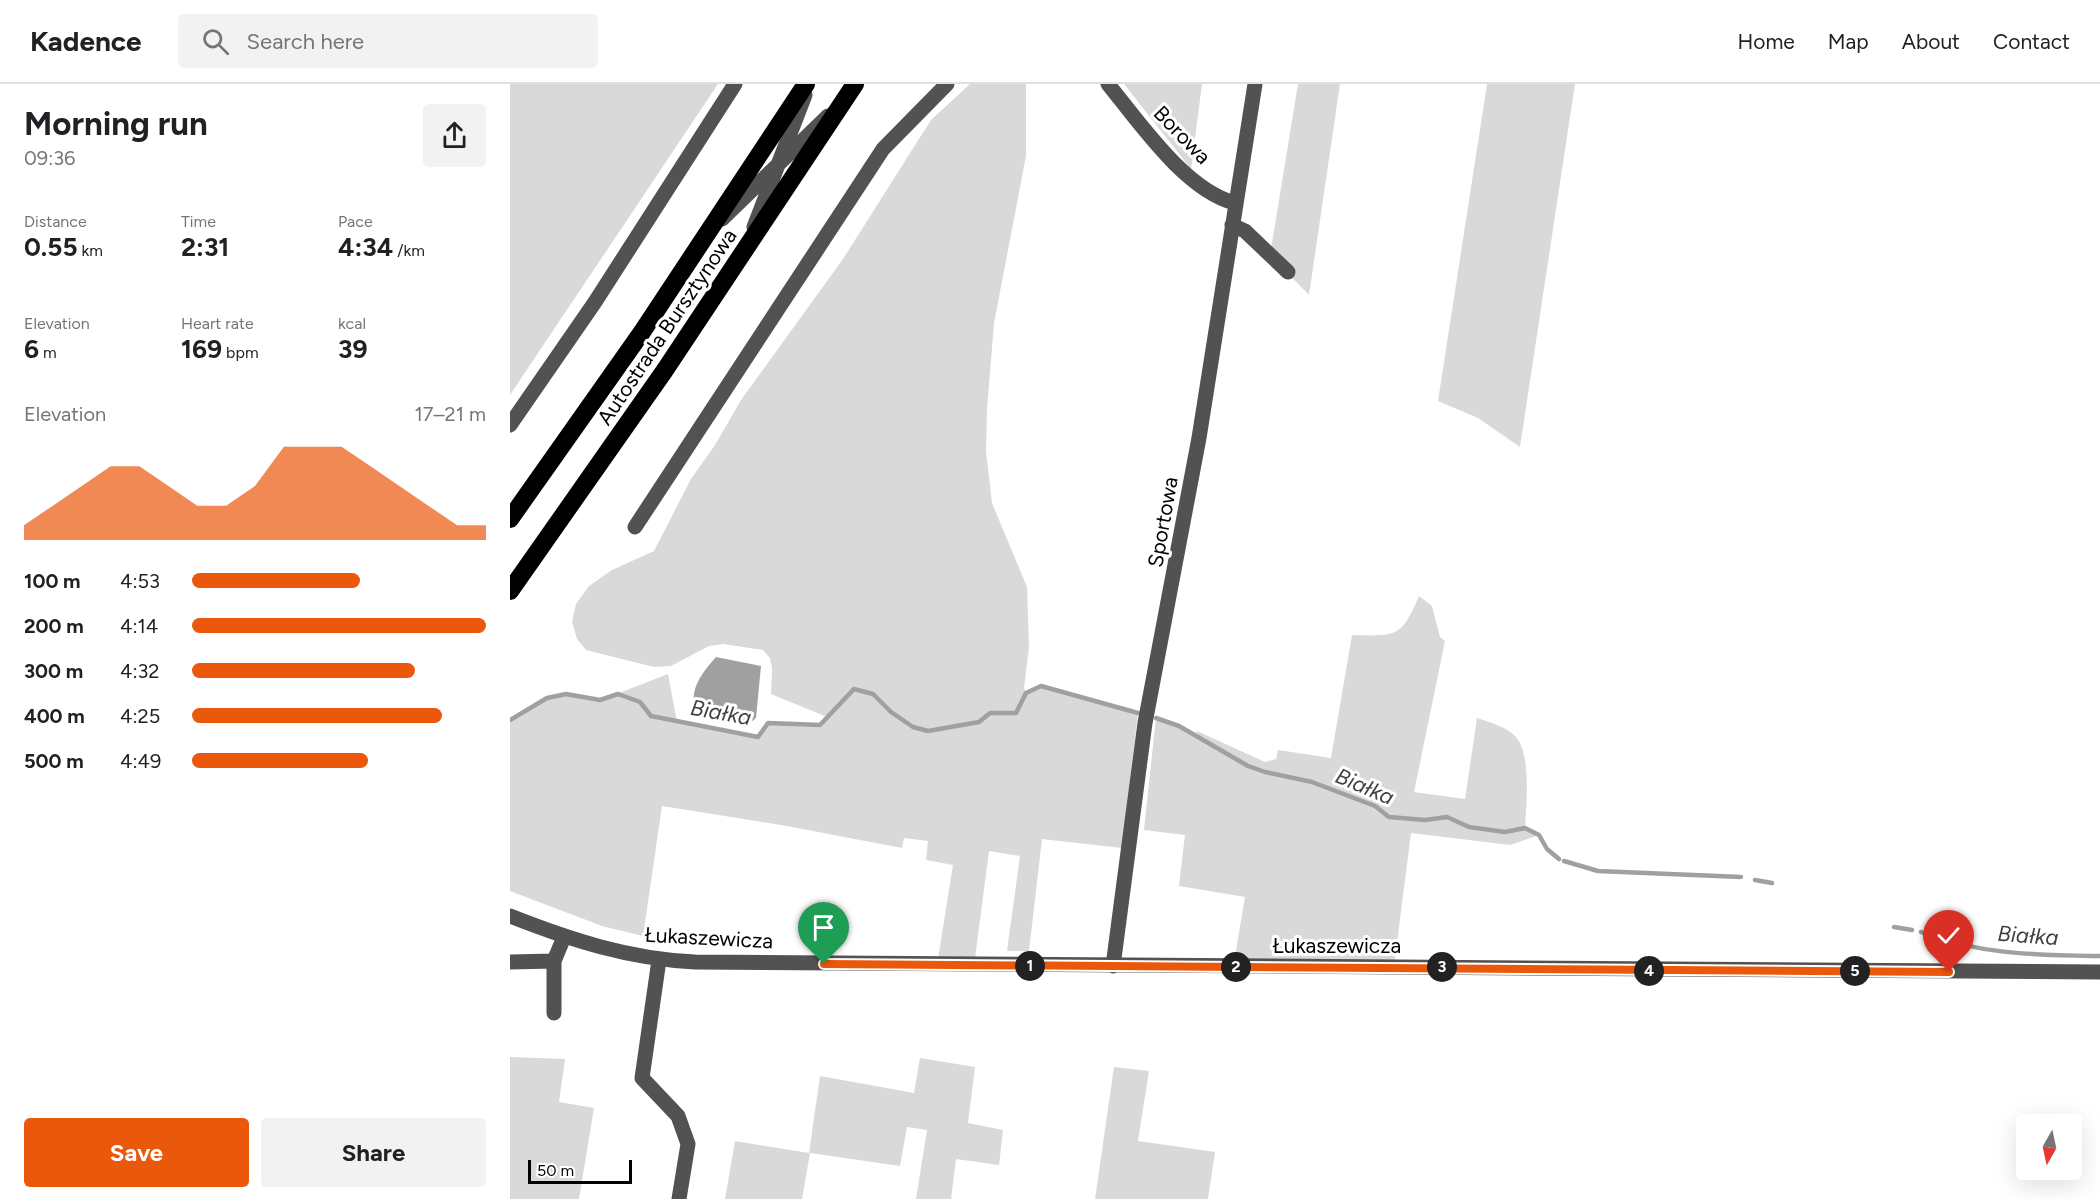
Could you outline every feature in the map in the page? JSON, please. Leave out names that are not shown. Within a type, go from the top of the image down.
[{"type":"highway","name":"Autostrada Bursztynowa","points":[[510,519],[808,84]]},
{"type":"highway","name":"Autostrada Bursztynowa","points":[[510,591],[744,255],[851,91]]},
{"type":"street","points":[[510,425],[595,303],[735,84]]},
{"type":"street","points":[[744,255],[808,84]]},
{"type":"street","points":[[635,526],[883,149],[947,84]]},
{"type":"street","name":"Borowa","points":[[1108,84],[1150,136],[1188,174],[1213,194],[1235,203]]},
{"type":"street","name":"Sportowa","points":[[1113,966],[1145,723],[1198,448],[1255,84]]},
{"type":"street","points":[[709,231],[851,91]]},
{"type":"street","points":[[1232,225],[1245,231],[1288,272]]},
{"type":"street","name":"Łukaszewicza","points":[[510,916],[600,949],[659,960],[1113,966],[2100,972]]},
{"type":"street","points":[[554,1013],[554,962],[564,937]]},
{"type":"street","points":[[659,960],[642,1078],[678,1116],[688,1144],[680,1199]]},
{"type":"street","points":[[510,962],[554,962]]},
{"type":"shaded area","points":[[510,84],[718,84],[510,395]]},
{"type":"shaded area","points":[[970,84],[1026,84],[1026,156],[994,323],[986,451],[992,503],[1027,587],[1029,647],[1024,688],[1026,693],[1041,686],[1138,713],[1122,848],[1042,839],[1029,951],[1007,951],[1020,856],[989,851],[974,966],[937,965],[953,865],[926,860],[928,841],[904,838],[902,848],[787,826],[662,806],[643,936],[602,926],[510,891],[510,720],[547,698],[566,694],[601,700],[668,674],[677,722],[758,737],[768,723],[820,725],[827,717],[771,694],[770,658],[763,650],[723,644],[709,646],[671,666],[654,667],[586,650],[577,639],[572,622],[576,604],[589,586],[612,570],[654,551],[691,479],[715,445],[741,400],[843,259],[931,120]]},
{"type":"shaded area","points":[[1124,84],[1202,84],[1191,169]]},
{"type":"shaded area","points":[[1298,84],[1340,84],[1309,295],[1270,255]]},
{"type":"shaded area","points":[[1487,84],[1575,84],[1520,447],[1478,418],[1438,401]]},
{"type":"shaded area","points":[[1419,596],[1432,606],[1440,637],[1445,641],[1414,792],[1465,799],[1477,718],[1493,723],[1515,736],[1520,744],[1524,754],[1527,780],[1525,828],[1539,835],[1510,845],[1411,833],[1394,966],[1233,968],[1245,897],[1179,886],[1185,835],[1144,830],[1156,718],[1196,735],[1197,731],[1265,762],[1276,759],[1278,750],[1331,758],[1352,635],[1379,635],[1396,632],[1407,620]]},
{"type":"shaded area","points":[[510,1057],[565,1059],[559,1102],[594,1108],[579,1199],[510,1199]]},
{"type":"shaded area","points":[[920,1058],[975,1067],[968,1123],[1003,1130],[999,1165],[956,1159],[951,1199],[916,1199],[927,1130],[907,1127],[900,1166],[810,1153],[802,1199],[725,1199],[735,1141],[809,1153],[820,1076],[914,1093]]},
{"type":"shaded area","points":[[1114,1067],[1149,1071],[1138,1141],[1215,1152],[1208,1199],[1095,1199]]},
{"type":"water","points":[[716,657],[761,666],[756,718],[746,726],[699,716],[695,708],[694,692],[700,677]]},
{"type":"waterway","name":"Białka","points":[[510,720],[547,698],[566,694],[600,700],[618,694],[640,702],[651,716],[758,737],[768,723],[820,725],[854,689],[873,694],[891,712],[913,727],[928,731],[979,722],[990,713],[1016,713],[1026,693],[1041,686],[1138,713]]},
{"type":"waterway","name":"Białka","points":[[1156,718],[1179,726],[1248,766],[1312,782],[1375,806],[1389,817],[1425,820],[1447,817],[1469,827],[1505,832],[1525,828],[1539,835],[1547,849],[1559,859]]},
{"type":"waterway","name":"Białka","points":[[1564,861],[1598,871],[1741,877]]},
{"type":"waterway","name":"Białka","points":[[1755,880],[1772,883]]},
{"type":"waterway","name":"Białka","points":[[1894,927],[1912,930]]},
{"type":"waterway","name":"Białka","points":[[1921,932],[1943,940],[2009,952],[2100,956]]},
{"type":"route","points":[[824,964],[1233,968],[1394,966],[1657,971],[1949,972]]}]
